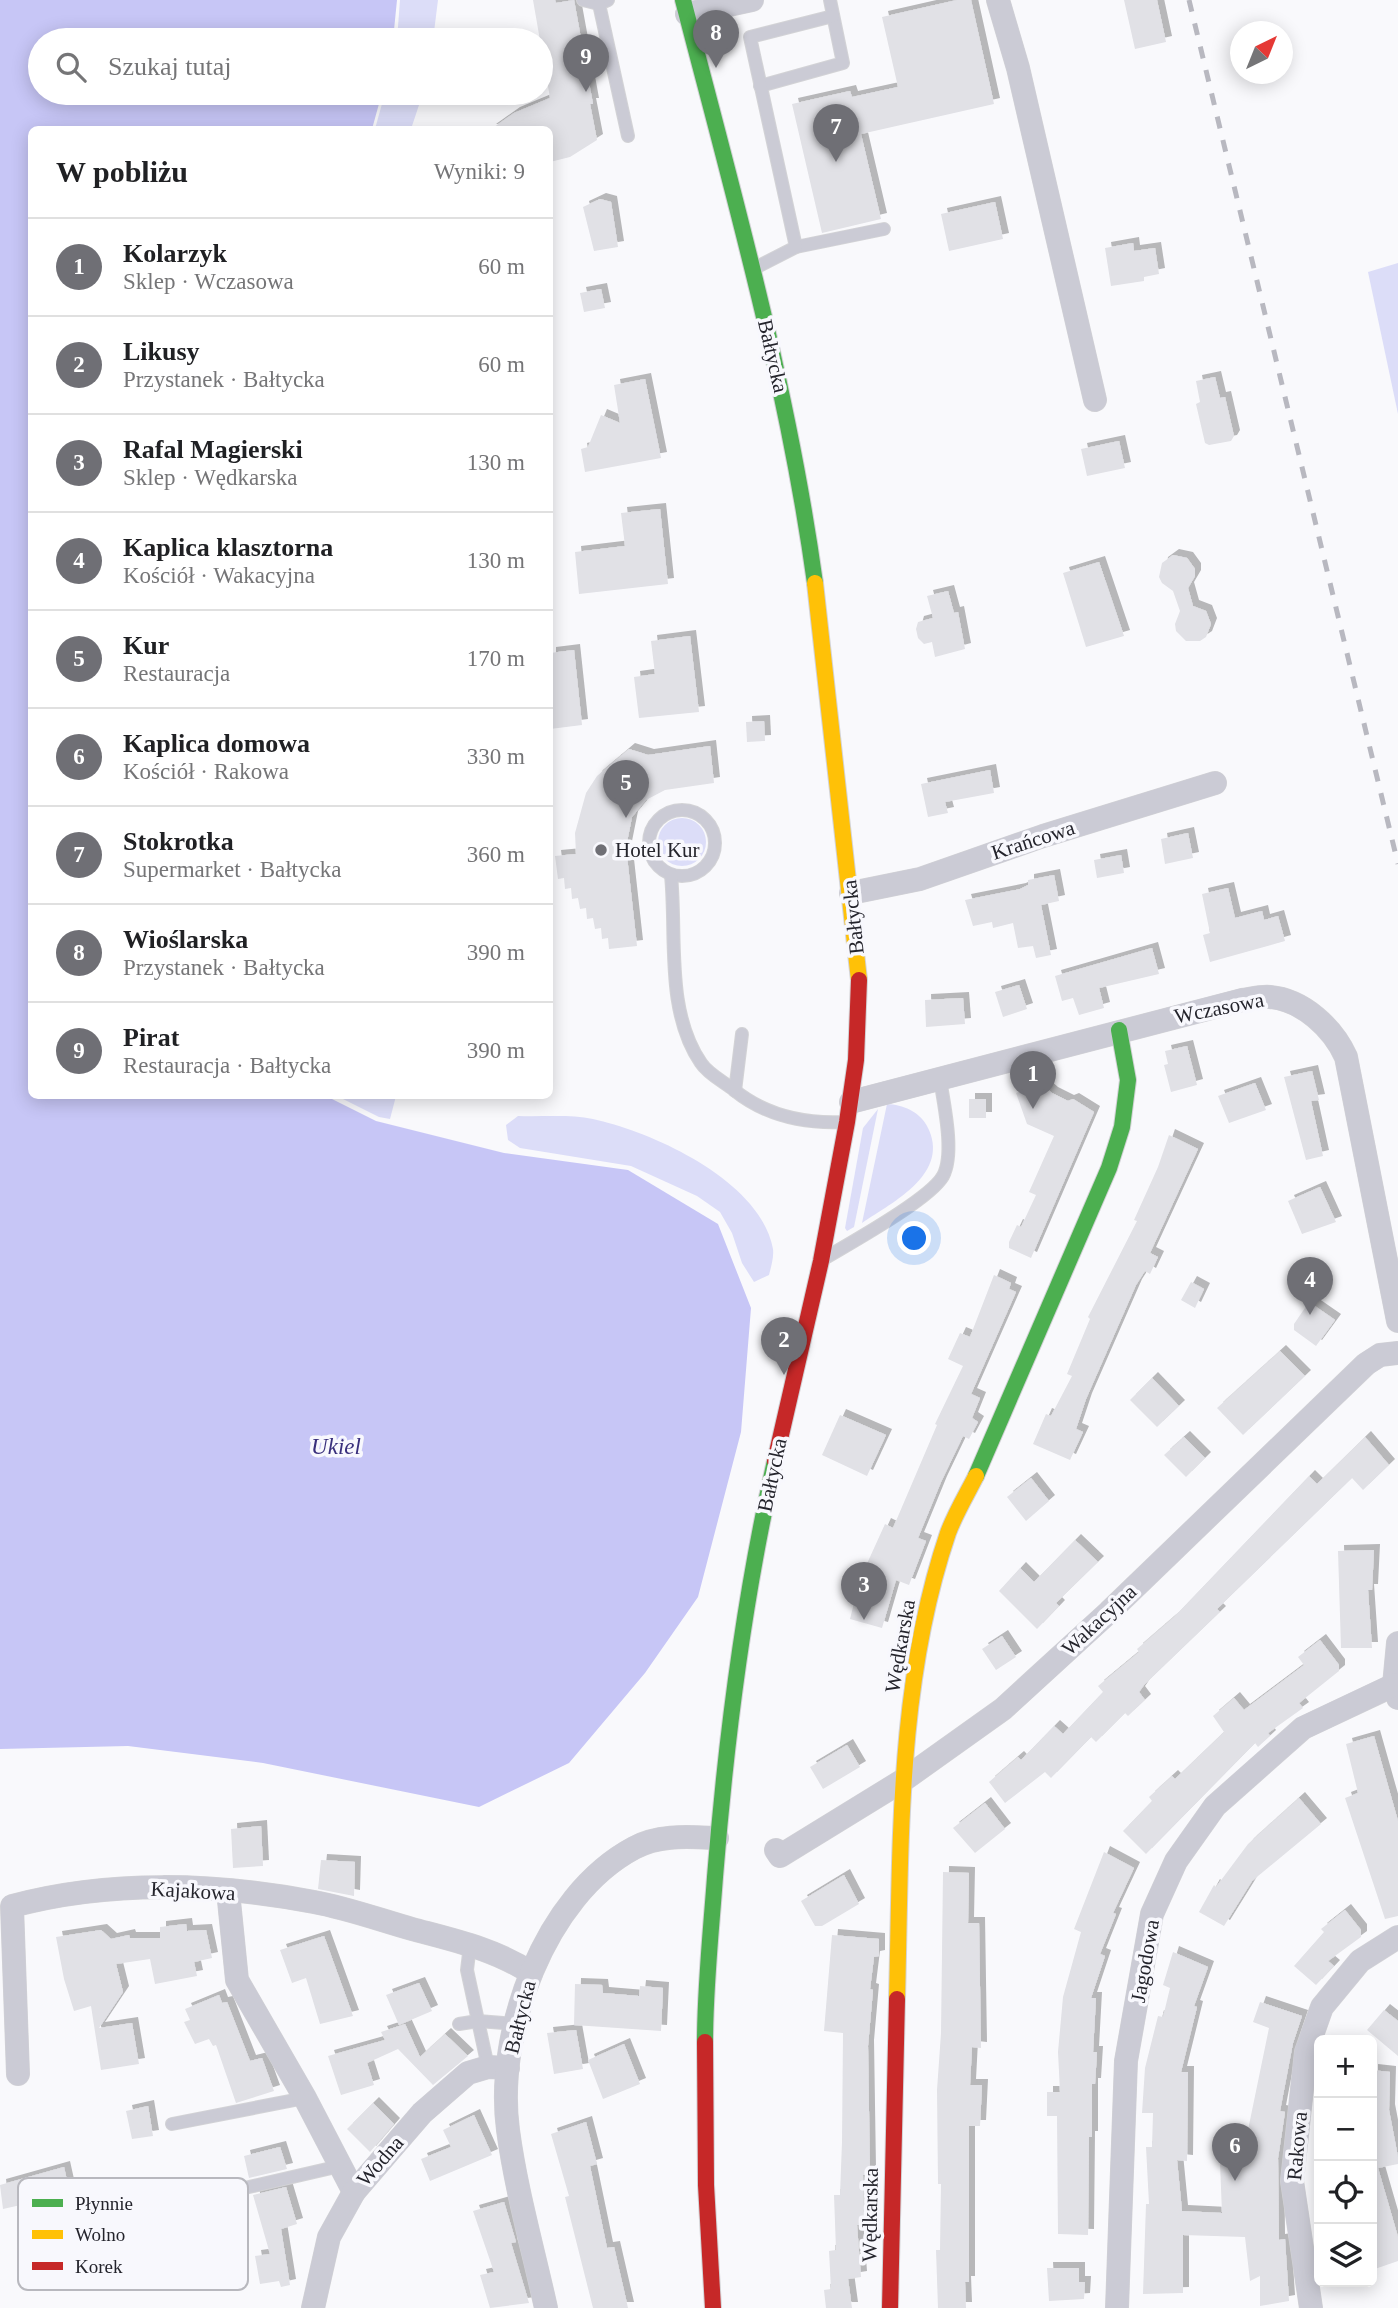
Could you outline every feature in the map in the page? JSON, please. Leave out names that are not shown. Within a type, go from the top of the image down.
[{"type":"main road","name":"Bałtycka","points":[[685,7],[753,269],[789,422],[805,511],[851,893],[859,1015],[849,1112],[821,1261],[761,1524],[739,1657],[717,1838],[705,2004],[706,2185],[713,2308]]},
{"type":"main road","name":"Wędkarska","points":[[890,2308],[902,1781],[922,1623],[949,1531],[1049,1310],[1109,1168],[1122,1127],[1128,1080],[1119,1030]]},
{"type":"street","points":[[685,7],[752,0]]},
{"type":"street","points":[[998,0],[1018,68],[1095,400]]},
{"type":"street","name":"Krańcowa","points":[[851,893],[920,879],[1043,836],[1215,783]]},
{"type":"street","name":"Wczasowa","points":[[849,1112],[940,1080],[1217,1005],[1270,997],[1300,1007],[1337,1038],[1346,1057],[1398,1321]]},
{"type":"street","name":"Wakacyjna","points":[[776,1850],[780,1856],[902,1781],[1003,1709],[1109,1612],[1366,1364],[1380,1355],[1398,1353]]},
{"type":"street","points":[[1396,1691],[1398,1643]]},
{"type":"street","name":"Jagodowa","points":[[1118,2308],[1126,2061],[1152,1914],[1176,1861],[1215,1806],[1303,1728],[1396,1691]]},
{"type":"street","name":"Bałtycka","points":[[546,2308],[508,2129],[498,2068],[516,2024],[531,1973],[551,1930],[597,1873],[635,1847],[671,1837],[717,1838]]},
{"type":"street","name":"Kajakowa","points":[[18,2074],[6,1906],[56,1894],[167,1887],[228,1891],[315,1902],[470,1945],[510,1959],[531,1973]]},
{"type":"street","points":[[228,1891],[237,1980],[305,2098],[354,2192]]},
{"type":"street","name":"Rakowa","points":[[1311,2308],[1292,2182],[1306,2052],[1322,2007],[1360,1961],[1398,1937]]},
{"type":"street","name":"Wodna","points":[[313,2308],[329,2237],[354,2192],[422,2113],[468,2073],[498,2068]]},
{"type":"lane","points":[[583,0],[603,2],[628,136]]},
{"type":"lane","points":[[760,86],[843,63],[830,0]]},
{"type":"lane","points":[[796,247],[750,37],[833,16]]},
{"type":"lane","points":[[753,269],[796,247],[884,229]]},
{"type":"lane","points":[[671,875],[693,875],[710,861],[715,851],[713,829],[697,813],[675,810],[657,821],[648,841],[654,861],[671,875],[674,951],[682,1018],[701,1064],[754,1107],[772,1114],[816,1123],[849,1112]]},
{"type":"lane","points":[[735,1091],[742,1034]]},
{"type":"lane","points":[[821,1261],[924,1195],[943,1176],[948,1143],[940,1080]]},
{"type":"lane","points":[[470,1945],[467,1970],[478,2021],[498,2068]]},
{"type":"lane","points":[[459,2024],[478,2021],[516,2024]]},
{"type":"lane","points":[[172,2124],[305,2098]]},
{"type":"lane","points":[[248,2187],[340,2166]]},
{"type":"shaded area","points":[[400,0],[438,0],[434,28],[398,28]]},
{"type":"shaded area","points":[[382,105],[419,105],[412,126],[376,126]]},
{"type":"shaded area","points":[[1398,263],[1398,414],[1368,272]]},
{"type":"shaded area","points":[[682,818],[699,825],[706,842],[699,859],[682,866],[665,859],[658,842],[665,825]]},
{"type":"shaded area","points":[[343,1099],[395,1099],[390,1119],[379,1117]]},
{"type":"shaded area","points":[[887,1104],[910,1110],[920,1116],[933,1143],[932,1158],[926,1172],[916,1184],[862,1223]]},
{"type":"shaded area","points":[[878,1109],[854,1227],[847,1231],[845,1228],[863,1128]]},
{"type":"shaded area","points":[[518,1116],[593,1119],[645,1135],[701,1163],[727,1181],[748,1202],[764,1224],[773,1249],[769,1275],[754,1282],[742,1263],[732,1233],[720,1212],[697,1196],[631,1166],[520,1148],[508,1140],[506,1125]]},
{"type":"water","name":"Ukiel","points":[[0,0],[397,0],[394,28],[28,28],[28,105],[379,105],[373,126],[28,126],[28,1099],[332,1099],[376,1121],[504,1153],[628,1170],[718,1224],[751,1308],[741,1432],[698,1597],[645,1673],[569,1763],[479,1807],[263,1763],[128,1746],[0,1749]]},
{"type":"building","points":[[533,0],[555,0],[556,3],[574,0],[593,104],[590,104],[597,140],[570,157],[553,161],[553,126],[496,126],[514,113],[533,105],[553,105],[553,28],[538,28]]},
{"type":"building","points":[[957,0],[971,0],[994,104],[861,134],[881,219],[822,233],[792,104],[850,91],[852,97],[898,87],[882,17]]},
{"type":"building","points":[[1124,0],[1157,0],[1166,42],[1135,49]]},
{"type":"building","points":[[600,199],[611,202],[618,247],[594,251],[583,207]]},
{"type":"building","points":[[995,202],[1003,239],[949,251],[941,214]]},
{"type":"building","points":[[1133,243],[1134,251],[1155,248],[1159,274],[1144,277],[1144,281],[1111,286],[1105,248]]},
{"type":"building","points":[[601,289],[605,308],[584,312],[580,293]]},
{"type":"building","points":[[1215,377],[1220,398],[1225,397],[1234,436],[1231,441],[1209,445],[1205,443],[1196,404],[1200,402],[1196,381]]},
{"type":"building","points":[[645,379],[661,458],[585,472],[581,449],[588,447],[601,415],[620,423],[614,385]]},
{"type":"building","points":[[1119,441],[1125,468],[1087,476],[1081,449]]},
{"type":"building","points":[[660,509],[668,584],[579,594],[575,552],[625,546],[621,513]]},
{"type":"building","points":[[1173,555],[1187,558],[1195,569],[1195,576],[1188,588],[1193,606],[1206,611],[1211,624],[1206,637],[1200,641],[1186,641],[1176,631],[1175,624],[1180,611],[1173,591],[1162,583],[1159,577],[1162,563]]},
{"type":"building","points":[[1099,562],[1124,636],[1086,647],[1063,573]]},
{"type":"building","points":[[948,591],[954,613],[958,612],[965,649],[935,657],[932,642],[924,644],[918,638],[916,629],[918,622],[933,618],[927,596]]},
{"type":"building","points":[[690,636],[699,712],[639,718],[634,677],[655,674],[651,641]]},
{"type":"building","points":[[574,650],[582,725],[553,729],[553,653]]},
{"type":"building","points":[[764,721],[765,741],[747,742],[746,722]]},
{"type":"building","name":"Hotel Kur","points":[[710,746],[714,783],[665,790],[646,800],[632,817],[626,847],[637,946],[609,949],[608,938],[602,939],[601,928],[595,929],[593,918],[587,919],[586,908],[580,909],[578,898],[572,899],[571,888],[565,889],[564,878],[558,879],[555,856],[576,854],[575,833],[586,793],[597,776],[629,749],[648,755]]},
{"type":"building","points":[[990,770],[994,793],[945,802],[948,813],[928,817],[921,784]]},
{"type":"building","points":[[1188,833],[1193,858],[1165,864],[1161,839]]},
{"type":"building","points":[[1121,855],[1124,873],[1097,878],[1094,860]]},
{"type":"building","points":[[1054,875],[1059,901],[1041,905],[1051,955],[1036,958],[1033,946],[1018,948],[1013,923],[993,928],[992,922],[973,926],[965,900],[1020,889],[1028,885],[1028,880]]},
{"type":"building","points":[[1228,888],[1235,918],[1262,911],[1264,920],[1278,916],[1285,941],[1210,962],[1203,935],[1210,933],[1202,894]]},
{"type":"building","points":[[1152,948],[1159,974],[1099,988],[1104,1008],[1079,1015],[1073,998],[1062,1001],[1055,976]]},
{"type":"building","points":[[1019,985],[1027,1009],[1003,1017],[995,992]]},
{"type":"building","points":[[963,998],[965,1024],[926,1027],[925,1000]]},
{"type":"building","points":[[1187,1046],[1197,1085],[1171,1092],[1164,1065],[1168,1064],[1165,1051]]},
{"type":"building","points":[[1312,1071],[1319,1100],[1311,1101],[1323,1156],[1306,1160],[1284,1077]]},
{"type":"building","points":[[1255,1083],[1266,1110],[1229,1123],[1218,1096]]},
{"type":"building","points":[[1034,1086],[1044,1086],[1052,1093],[1068,1101],[1073,1099],[1094,1112],[1031,1258],[1009,1248],[1009,1242],[1017,1225],[1021,1227],[1036,1195],[1029,1192],[1054,1136],[1027,1124],[1016,1093]]},
{"type":"building","points":[[969,1099],[986,1099],[986,1118],[969,1118]]},
{"type":"building","points":[[1169,1135],[1198,1149],[1150,1253],[1158,1257],[1150,1274],[1145,1271],[1136,1285],[1086,1399],[1076,1429],[1083,1432],[1070,1460],[1033,1444],[1046,1414],[1051,1416],[1072,1376],[1067,1374],[1090,1319],[1088,1317],[1137,1221],[1134,1220]]},
{"type":"building","points":[[1320,1187],[1336,1222],[1302,1234],[1288,1201]]},
{"type":"building","points":[[994,1275],[1011,1283],[1009,1289],[1016,1292],[971,1394],[980,1398],[972,1418],[978,1422],[969,1439],[963,1436],[941,1482],[918,1538],[926,1541],[909,1585],[896,1580],[882,1628],[850,1619],[860,1579],[885,1524],[893,1528],[937,1425],[935,1424],[963,1366],[948,1359],[960,1333],[970,1337]]},
{"type":"building","points":[[1191,1282],[1204,1289],[1195,1308],[1181,1300]]},
{"type":"building","points":[[1309,1302],[1335,1320],[1316,1346],[1294,1330],[1294,1324]]},
{"type":"building","points":[[1280,1351],[1305,1376],[1243,1435],[1217,1408]]},
{"type":"building","points":[[1152,1378],[1179,1406],[1157,1427],[1130,1400]]},
{"type":"building","points":[[840,1415],[886,1435],[867,1476],[822,1455]]},
{"type":"building","points":[[1184,1437],[1205,1458],[1186,1477],[1164,1455]]},
{"type":"building","points":[[1365,1437],[1389,1465],[1363,1490],[1352,1478],[1217,1609],[1220,1612],[1144,1685],[1139,1692],[1145,1700],[1128,1716],[1125,1713],[1096,1742],[1091,1737],[1051,1778],[1045,1772],[1005,1803],[989,1782],[1018,1757],[1021,1760],[1054,1726],[1063,1734],[1103,1692],[1098,1686],[1139,1652],[1137,1649],[1174,1617],[1309,1476],[1317,1484]]},
{"type":"building","points":[[1031,1478],[1049,1501],[1026,1521],[1007,1497]]},
{"type":"building","points":[[1075,1540],[1098,1562],[1056,1603],[1059,1606],[1037,1629],[999,1591],[1020,1568],[1034,1582]]},
{"type":"building","points":[[1374,1550],[1372,1590],[1368,1590],[1372,1648],[1341,1648],[1338,1551]]},
{"type":"building","points":[[1002,1636],[1016,1657],[996,1670],[982,1649]]},
{"type":"building","points":[[1320,1640],[1339,1665],[1339,1671],[1299,1703],[1303,1708],[1268,1733],[1270,1736],[1258,1747],[1255,1743],[1146,1854],[1123,1831],[1152,1801],[1149,1797],[1172,1776],[1175,1779],[1224,1732],[1213,1716],[1234,1698],[1244,1710],[1304,1665],[1298,1657]]},
{"type":"building","points":[[1374,1736],[1398,1821],[1398,1916],[1385,1919],[1345,1798],[1358,1793],[1346,1744]]},
{"type":"building","points":[[847,1745],[860,1767],[823,1789],[810,1767]]},
{"type":"building","points":[[1299,1798],[1321,1824],[1252,1881],[1224,1926],[1199,1912],[1214,1885],[1216,1887],[1248,1844]]},
{"type":"building","points":[[985,1803],[1005,1829],[975,1853],[953,1828]]},
{"type":"building","points":[[261,1826],[263,1866],[233,1868],[231,1829]]},
{"type":"building","points":[[1104,1852],[1134,1868],[1113,1913],[1116,1914],[1100,1954],[1105,1956],[1091,1998],[1096,1998],[1093,2052],[1097,2052],[1095,2084],[1092,2084],[1092,2137],[1089,2137],[1088,2235],[1058,2234],[1057,2116],[1047,2116],[1047,2092],[1060,2092],[1058,2052],[1063,1997],[1081,1932],[1074,1929]]},
{"type":"building","points":[[321,1860],[355,1862],[354,1896],[318,1889]]},
{"type":"building","points":[[943,1872],[969,1873],[968,1923],[979,1923],[981,2048],[972,2047],[970,2085],[982,2085],[980,2126],[969,2126],[969,2282],[965,2282],[966,2308],[938,2308],[936,2250],[940,2250],[941,2184],[938,2184],[937,2090],[941,2033]]},
{"type":"building","points":[[844,1875],[859,1904],[822,1926],[815,1926],[801,1901]]},
{"type":"building","points":[[1345,1910],[1361,1930],[1361,1937],[1328,1961],[1334,1966],[1316,1985],[1294,1966],[1324,1932],[1321,1929]]},
{"type":"building","points":[[186,1924],[187,1931],[206,1930],[212,1958],[194,1962],[197,1976],[155,1984],[150,1959],[116,1964],[123,1992],[99,2028],[132,2023],[139,2064],[101,2070],[91,2006],[74,2011],[64,1979],[56,1937],[101,1930],[111,1939],[129,1935],[130,1938],[160,1938],[160,1927]]},
{"type":"building","points":[[832,1935],[879,1939],[879,1956],[874,1957],[870,1989],[873,1990],[868,2046],[870,2175],[863,2175],[864,2225],[857,2225],[861,2277],[848,2279],[852,2308],[826,2308],[824,2290],[831,2289],[829,2251],[836,2250],[834,2195],[840,2195],[842,2142],[843,2033],[824,2031]]},
{"type":"building","points":[[324,1936],[353,2016],[320,2024],[306,1978],[292,1983],[280,1950]]},
{"type":"building","points":[[1173,1952],[1208,1967],[1194,2006],[1197,2007],[1181,2072],[1188,2072],[1187,2161],[1177,2160],[1182,2211],[1222,2213],[1220,2163],[1241,2164],[1269,2028],[1253,2022],[1260,2002],[1302,2016],[1293,2043],[1280,2111],[1285,2112],[1278,2158],[1279,2240],[1285,2239],[1289,2301],[1260,2306],[1260,2276],[1250,2281],[1245,2237],[1183,2235],[1183,2293],[1143,2294],[1146,2204],[1149,2204],[1146,2147],[1152,2147],[1153,2113],[1142,2113],[1145,2068],[1158,2016],[1163,2017],[1170,1988],[1163,1985]]},
{"type":"building","points":[[419,1983],[432,2011],[399,2025],[386,1995]]},
{"type":"building","points":[[575,1984],[602,1985],[603,1993],[639,1996],[640,1986],[663,1988],[661,2031],[574,2025]]},
{"type":"building","points":[[219,1995],[222,2003],[227,2002],[250,2061],[262,2058],[274,2091],[236,2103],[216,2045],[213,2046],[209,2039],[195,2044],[184,2022],[190,2020],[185,2009]]},
{"type":"building","points":[[1384,2010],[1398,2021],[1398,2056],[1377,2038],[1377,2035],[1367,2030]]},
{"type":"building","points":[[405,2024],[420,2057],[445,2034],[468,2056],[433,2085],[398,2049],[367,2063],[374,2085],[341,2095],[328,2056],[385,2040],[381,2032]]},
{"type":"building","points":[[576,2030],[583,2069],[554,2074],[547,2033]]},
{"type":"building","points":[[624,2044],[640,2084],[603,2099],[588,2060]]},
{"type":"building","points":[[1377,2071],[1390,2072],[1389,2110],[1398,2164],[1378,2168],[1398,2237],[1398,2261],[1377,2268]]},
{"type":"building","points":[[373,2103],[394,2124],[370,2152],[347,2129]]},
{"type":"building","points":[[148,2106],[153,2136],[132,2139],[126,2111]]},
{"type":"building","points":[[474,2115],[492,2155],[430,2181],[421,2159],[451,2147],[443,2130]]},
{"type":"building","points":[[586,2122],[597,2164],[590,2166],[607,2248],[614,2247],[628,2308],[593,2308],[565,2197],[569,2196],[551,2134]]},
{"type":"building","points":[[280,2147],[287,2169],[249,2178],[244,2156]]},
{"type":"building","points":[[64,2167],[66,2178],[25,2178]]},
{"type":"building","points":[[18,2180],[18,2206],[3,2209],[0,2185]]},
{"type":"building","points":[[286,2187],[297,2224],[281,2229],[290,2285],[281,2287],[279,2281],[260,2284],[255,2256],[270,2254],[253,2195]]},
{"type":"building","points":[[504,2202],[516,2242],[511,2243],[529,2303],[490,2308],[480,2275],[494,2272],[473,2211]]},
{"type":"building","points":[[1047,2268],[1079,2268],[1079,2282],[1085,2282],[1084,2299],[1049,2301]]},
{"type":"railway","points":[[1189,0],[1398,864]]},
{"type":"traffic: fast","points":[[683,0],[775,363],[804,509],[815,583]]},
{"type":"traffic: fast","points":[[976,1476],[1109,1168],[1122,1127],[1128,1080],[1119,1030]]},
{"type":"traffic: fast","points":[[705,2042],[715,1877],[731,1720],[745,1616],[775,1461]]},
{"type":"traffic: slow","points":[[815,583],[859,980]]},
{"type":"traffic: slow","points":[[897,1999],[901,1823],[919,1647],[931,1590],[948,1533],[976,1476]]},
{"type":"traffic: jam","points":[[775,1461],[821,1261],[847,1122],[856,1060],[859,980]]},
{"type":"traffic: jam","points":[[890,2308],[897,1999]]},
{"type":"traffic: jam","points":[[705,2042],[706,2185],[713,2308]]},
{"type":"place","name":"Wioślarska","points":[[716,68]]},
{"type":"place","name":"Pirat","points":[[586,92]]},
{"type":"place","name":"Stokrotka","points":[[836,162]]},
{"type":"place","name":"Kur","points":[[626,818]]},
{"type":"place","name":"Hotel Kur","points":[[601,850]]},
{"type":"place","name":"Kolarzyk","points":[[1033,1109]]},
{"type":"place","name":"Kaplica klasztorna","points":[[1310,1315]]},
{"type":"place","name":"Likusy","points":[[784,1375]]},
{"type":"place","name":"Rafal Magierski","points":[[864,1620]]},
{"type":"place","name":"Kaplica domowa","points":[[1235,2181]]}]
